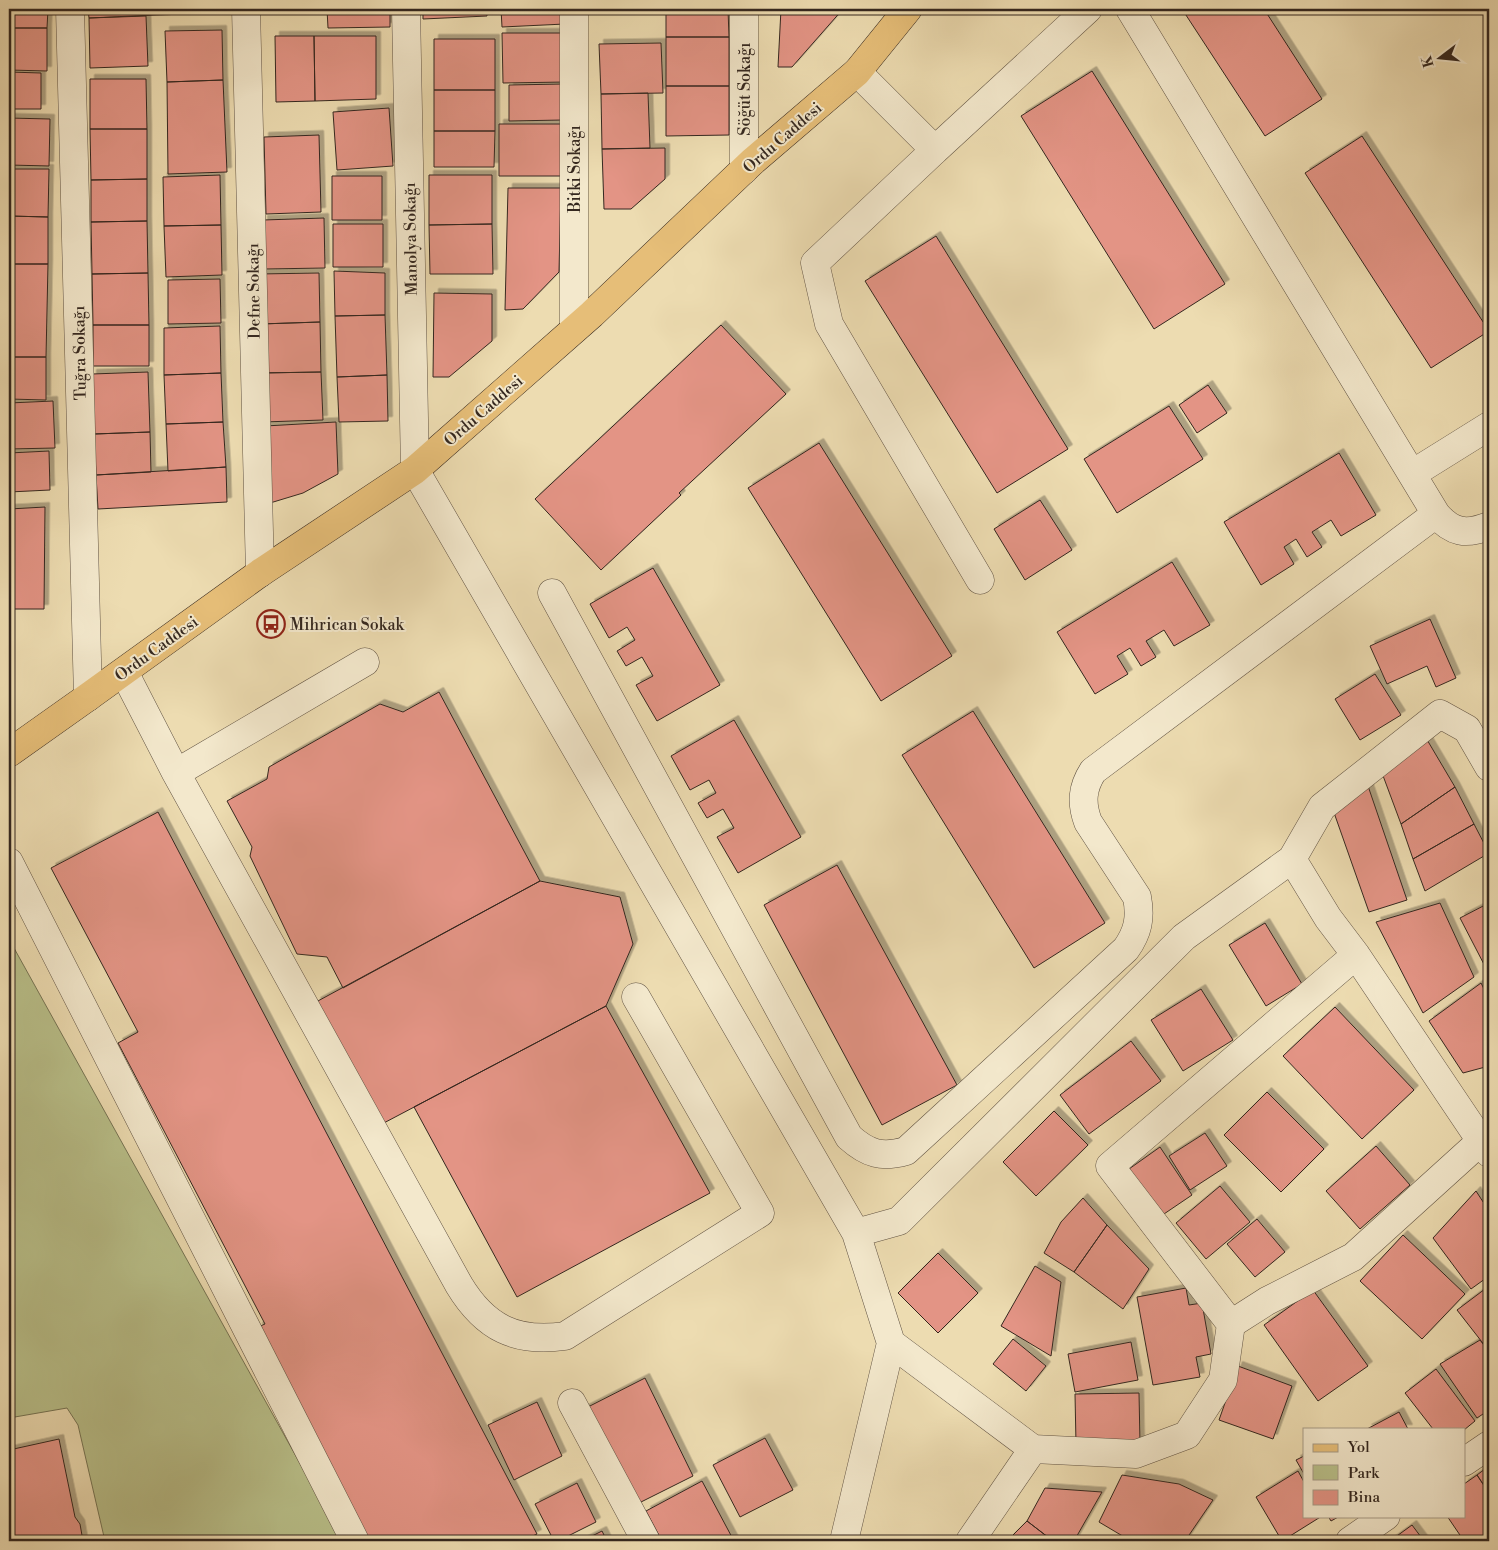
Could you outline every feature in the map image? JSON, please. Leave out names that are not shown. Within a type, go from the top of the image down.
[{"type":"main road","name":"Ordu Caddesi","points":[[9,752],[88,698],[260,573],[415,470],[574,330],[744,170],[857,72],[908,9]]},
{"type":"street","name":"Tuğra Sokağı","points":[[70,9],[88,698]]},
{"type":"street","name":"Defne Sokağı","points":[[246,9],[260,573]]},
{"type":"street","name":"Manolya Sokağı","points":[[406,9],[415,470]]},
{"type":"street","name":"Bitki Sokağı","points":[[574,9],[574,330]]},
{"type":"street","name":"Söğüt Sokağı","points":[[744,9],[744,170]]},
{"type":"street","points":[[980,580],[829,324],[815,263],[934,150],[1088,9]]},
{"type":"street","points":[[1130,9],[1436,514],[1444,523],[1455,530],[1468,531],[1489,526]]},
{"type":"street","points":[[857,72],[934,150]]},
{"type":"street","points":[[1412,474],[1489,426]]},
{"type":"street","points":[[415,470],[856,1233],[891,1343],[844,1541]]},
{"type":"street","points":[[552,593],[847,1132],[857,1144],[866,1150],[879,1154],[893,1155],[906,1151],[1126,949],[1134,937],[1139,924],[1139,910],[1136,897],[1088,822],[1084,812],[1084,790],[1093,771],[1436,514]]},
{"type":"street","points":[[176,773],[365,662]]},
{"type":"street","points":[[124,672],[176,773],[470,1303],[485,1318],[502,1329],[517,1335],[533,1338],[565,1336],[760,1213],[636,997]]},
{"type":"street","points":[[856,1233],[899,1221],[1184,937],[1292,859],[1322,807],[1440,714],[1467,729],[1489,767]]},
{"type":"street","points":[[1231,1324],[1267,1301],[1353,1257],[1485,1147],[1356,954],[1328,918],[1292,859]]},
{"type":"street","points":[[9,862],[355,1541]]},
{"type":"street","points":[[891,1343],[1034,1449],[1136,1454],[1187,1435],[1223,1380],[1231,1324],[1110,1166],[1356,954]]},
{"type":"street","points":[[572,1403],[646,1541]]},
{"type":"street","points":[[1466,1461],[1489,1445]]},
{"type":"street","points":[[970,1541],[1034,1449]]},
{"type":"street","points":[[1350,1541],[1383,1518]]},
{"type":"green space","points":[[9,939],[343,1541],[105,1541],[78,1425],[67,1408],[9,1418]]},
{"type":"building","points":[[9,9],[48,9],[47,28],[9,28]]},
{"type":"building","points":[[88,9],[155,9],[155,15],[89,18]]},
{"type":"building","points":[[155,9],[222,9],[222,13],[155,15]]},
{"type":"building","points":[[327,9],[390,9],[390,27],[328,28]]},
{"type":"building","points":[[423,9],[486,9],[487,16],[423,19]]},
{"type":"building","points":[[501,9],[564,9],[565,24],[502,27]]},
{"type":"building","points":[[666,9],[728,9],[729,37],[666,37]]},
{"type":"building","points":[[781,9],[843,9],[792,67],[778,67]]},
{"type":"building","points":[[1182,9],[1264,9],[1322,99],[1265,136]]},
{"type":"building","points":[[146,16],[148,66],[90,68],[89,18]]},
{"type":"building","points":[[9,28],[47,28],[47,71],[9,70]]},
{"type":"building","points":[[222,30],[223,80],[167,82],[165,31]]},
{"type":"building","points":[[502,33],[565,33],[566,82],[503,83]]},
{"type":"building","points":[[275,36],[314,36],[315,101],[276,102]]},
{"type":"building","points":[[314,36],[376,36],[376,99],[315,101]]},
{"type":"building","points":[[666,37],[729,37],[729,86],[666,86]]},
{"type":"building","points":[[434,39],[495,39],[495,90],[434,90]]},
{"type":"building","points":[[661,43],[663,93],[601,94],[599,44]]},
{"type":"building","points":[[1092,71],[1225,284],[1154,329],[1021,116]]},
{"type":"building","points":[[9,72],[41,73],[41,109],[9,109]]},
{"type":"building","points":[[90,79],[146,79],[147,129],[90,129]]},
{"type":"building","points":[[223,80],[227,172],[168,174],[167,82]]},
{"type":"building","points":[[563,84],[563,120],[509,121],[509,85]]},
{"type":"building","points":[[666,86],[729,86],[729,135],[666,136]]},
{"type":"building","points":[[434,90],[495,90],[495,131],[434,131]]},
{"type":"building","points":[[648,93],[650,148],[602,149],[601,94]]},
{"type":"building","points":[[389,108],[393,166],[337,170],[333,112]]},
{"type":"building","points":[[9,118],[50,119],[49,166],[9,165]]},
{"type":"building","points":[[499,124],[564,124],[564,176],[499,176]]},
{"type":"building","points":[[90,129],[147,129],[147,179],[91,180]]},
{"type":"building","points":[[434,131],[495,131],[494,167],[434,167]]},
{"type":"building","points":[[319,135],[321,212],[266,214],[264,137]]},
{"type":"building","points":[[1362,136],[1489,331],[1431,368],[1305,173]]},
{"type":"building","points":[[665,148],[665,179],[631,209],[604,209],[602,149]]},
{"type":"building","points":[[9,169],[49,169],[48,217],[9,216]]},
{"type":"building","points":[[220,175],[221,225],[164,226],[163,177]]},
{"type":"building","points":[[429,175],[492,175],[492,224],[429,225]]},
{"type":"building","points":[[332,176],[382,176],[382,220],[332,220]]},
{"type":"building","points":[[147,179],[147,221],[91,222],[91,180]]},
{"type":"building","points":[[508,188],[561,188],[559,272],[523,309],[505,310]]},
{"type":"building","points":[[9,216],[48,217],[48,264],[9,264]]},
{"type":"building","points":[[324,218],[325,268],[265,269],[263,220]]},
{"type":"building","points":[[147,221],[148,273],[92,274],[91,222]]},
{"type":"building","points":[[333,224],[383,224],[383,267],[333,267]]},
{"type":"building","points":[[492,224],[493,274],[430,274],[429,225]]},
{"type":"building","points":[[221,225],[222,275],[166,277],[164,226]]},
{"type":"building","points":[[936,236],[1068,449],[997,493],[865,281]]},
{"type":"building","points":[[9,264],[48,264],[46,357],[9,357]]},
{"type":"building","points":[[334,271],[385,273],[385,315],[335,316]]},
{"type":"building","points":[[148,273],[149,325],[93,325],[92,274]]},
{"type":"building","points":[[319,273],[320,322],[260,324],[258,274]]},
{"type":"building","points":[[220,279],[221,323],[168,324],[168,280]]},
{"type":"building","points":[[434,293],[492,294],[492,341],[449,377],[433,377]]},
{"type":"building","points":[[385,315],[387,375],[337,377],[335,316]]},
{"type":"building","points":[[320,322],[321,372],[260,373],[260,324]]},
{"type":"building","points":[[93,325],[149,325],[149,366],[93,366]]},
{"type":"building","points":[[721,325],[786,394],[679,493],[681,495],[601,570],[535,499]]},
{"type":"building","points":[[220,326],[221,373],[164,375],[164,328]]},
{"type":"building","points":[[9,357],[46,357],[46,400],[9,399]]},
{"type":"building","points":[[148,372],[150,432],[94,434],[92,374]]},
{"type":"building","points":[[321,372],[323,420],[263,422],[260,373]]},
{"type":"building","points":[[221,373],[223,422],[166,424],[164,375]]},
{"type":"building","points":[[387,375],[388,421],[339,422],[337,377]]},
{"type":"building","points":[[1208,385],[1227,413],[1197,433],[1179,405]]},
{"type":"building","points":[[53,401],[55,448],[9,449],[9,403]]},
{"type":"building","points":[[1169,406],[1203,459],[1117,513],[1084,459]]},
{"type":"building","points":[[223,422],[226,467],[168,471],[166,424]]},
{"type":"building","points":[[336,422],[338,474],[303,493],[270,503],[265,426]]},
{"type":"building","points":[[150,432],[151,472],[96,475],[94,434]]},
{"type":"building","points":[[819,443],[952,656],[881,701],[748,488]]},
{"type":"building","points":[[49,451],[50,490],[9,492],[9,453]]},
{"type":"building","points":[[1339,453],[1376,515],[1341,536],[1331,520],[1312,532],[1322,547],[1307,557],[1296,539],[1284,547],[1294,564],[1261,585],[1224,522]]},
{"type":"building","points":[[226,467],[227,502],[98,509],[96,475]]},
{"type":"building","points":[[1040,500],[1072,550],[1025,580],[994,529]]},
{"type":"building","points":[[45,507],[44,609],[9,609],[9,509]]},
{"type":"building","points":[[1172,562],[1210,625],[1174,646],[1164,630],[1146,641],[1156,657],[1141,666],[1130,648],[1117,656],[1128,674],[1095,694],[1057,632]]},
{"type":"building","points":[[653,568],[720,685],[657,721],[636,685],[653,676],[642,657],[626,666],[617,651],[635,640],[627,627],[609,638],[590,604]]},
{"type":"building","points":[[1430,619],[1456,678],[1436,687],[1427,666],[1387,684],[1370,646]]},
{"type":"building","points":[[1375,674],[1401,715],[1360,740],[1335,699]]},
{"type":"building","points":[[439,692],[540,881],[343,988],[327,957],[297,954],[250,856],[252,847],[227,801],[267,779],[269,767],[380,704],[403,712]]},
{"type":"building","points":[[973,711],[1105,923],[1034,968],[902,755]]},
{"type":"building","points":[[734,720],[801,837],[738,873],[717,837],[734,828],[723,809],[707,818],[698,803],[716,793],[709,780],[690,790],[671,756]]},
{"type":"building","points":[[1426,738],[1455,787],[1401,824],[1382,773]]},
{"type":"building","points":[[1367,783],[1407,900],[1369,912],[1332,807]]},
{"type":"building","points":[[1455,787],[1474,824],[1413,859],[1401,824]]},
{"type":"building","points":[[158,812],[537,1534],[522,1541],[370,1541],[258,1327],[265,1324],[118,1043],[138,1032],[51,868]]},
{"type":"building","points":[[1474,824],[1489,853],[1425,891],[1413,859]]},
{"type":"building","points":[[837,865],[957,1085],[882,1125],[764,905]]},
{"type":"building","points":[[540,881],[620,897],[633,944],[606,1006],[380,1125],[316,1002]]},
{"type":"building","points":[[1440,903],[1474,977],[1423,1013],[1376,922]]},
{"type":"building","points":[[1489,903],[1489,974],[1460,918]]},
{"type":"building","points":[[1265,923],[1302,984],[1266,1006],[1229,945]]},
{"type":"building","points":[[1481,983],[1489,999],[1489,1066],[1463,1073],[1429,1021]]},
{"type":"building","points":[[1201,989],[1233,1040],[1183,1071],[1151,1020]]},
{"type":"building","points":[[606,1006],[710,1193],[517,1297],[414,1107]]},
{"type":"building","points":[[1335,1007],[1414,1090],[1362,1139],[1283,1056]]},
{"type":"building","points":[[1131,1041],[1161,1081],[1089,1134],[1060,1095]]},
{"type":"building","points":[[1267,1092],[1324,1149],[1281,1192],[1224,1135]]},
{"type":"building","points":[[1054,1111],[1088,1145],[1036,1196],[1003,1162]]},
{"type":"building","points":[[1205,1133],[1227,1166],[1190,1190],[1169,1156]]},
{"type":"building","points":[[1376,1146],[1410,1185],[1360,1229],[1326,1191]]},
{"type":"building","points":[[1160,1147],[1192,1195],[1161,1216],[1129,1169]]},
{"type":"building","points":[[1220,1186],[1250,1222],[1206,1259],[1176,1223]]},
{"type":"building","points":[[1476,1191],[1489,1211],[1489,1276],[1471,1289],[1433,1238]]},
{"type":"building","points":[[1083,1198],[1107,1225],[1074,1272],[1044,1253],[1061,1222]]},
{"type":"building","points":[[1257,1219],[1285,1252],[1255,1277],[1227,1244]]},
{"type":"building","points":[[1107,1225],[1149,1269],[1123,1309],[1074,1272]]},
{"type":"building","points":[[1403,1235],[1465,1294],[1422,1339],[1360,1281]]},
{"type":"building","points":[[938,1253],[978,1293],[938,1333],[898,1293]]},
{"type":"building","points":[[1035,1266],[1061,1282],[1051,1356],[1001,1326]]},
{"type":"building","points":[[1489,1286],[1489,1351],[1457,1310]]},
{"type":"building","points":[[1186,1288],[1189,1305],[1202,1303],[1211,1354],[1196,1357],[1200,1377],[1153,1385],[1137,1297]]},
{"type":"building","points":[[1313,1290],[1368,1366],[1318,1401],[1264,1325]]},
{"type":"building","points":[[1013,1339],[1046,1366],[1026,1391],[993,1364]]},
{"type":"building","points":[[1480,1340],[1489,1352],[1489,1410],[1477,1418],[1440,1364]]},
{"type":"building","points":[[1131,1342],[1138,1380],[1075,1392],[1068,1354]]},
{"type":"building","points":[[1238,1366],[1292,1386],[1273,1439],[1219,1420]]},
{"type":"building","points":[[1436,1369],[1475,1421],[1466,1428],[1432,1428],[1405,1393]]},
{"type":"building","points":[[645,1378],[693,1476],[631,1507],[582,1410]]},
{"type":"building","points":[[1139,1393],[1140,1443],[1076,1444],[1075,1394]]},
{"type":"building","points":[[537,1402],[562,1456],[514,1480],[488,1425]]},
{"type":"building","points":[[1399,1412],[1407,1428],[1369,1428]]},
{"type":"building","points":[[765,1438],[793,1490],[740,1517],[713,1465]]},
{"type":"building","points":[[59,1439],[75,1517],[80,1524],[83,1541],[9,1541],[9,1450]]},
{"type":"building","points":[[1303,1456],[1303,1472],[1296,1460]]},
{"type":"building","points":[[1489,1466],[1489,1493],[1477,1475]]},
{"type":"building","points":[[1298,1471],[1303,1480],[1303,1518],[1319,1518],[1282,1541],[1256,1497]]},
{"type":"building","points":[[1122,1475],[1179,1484],[1213,1500],[1185,1541],[1131,1541],[1099,1522]]},
{"type":"building","points":[[1477,1475],[1489,1493],[1489,1541],[1464,1541],[1448,1518],[1466,1518],[1466,1483]]},
{"type":"building","points":[[702,1481],[734,1541],[662,1541],[646,1511]]},
{"type":"building","points":[[577,1483],[596,1522],[558,1541],[554,1541],[535,1504]]},
{"type":"building","points":[[1045,1488],[1102,1492],[1074,1541],[1053,1541],[1027,1521]]},
{"type":"building","points":[[1027,1521],[1053,1541],[1011,1541],[1009,1539]]},
{"type":"building","points":[[1412,1525],[1424,1541],[1390,1541]]},
{"type":"building","points":[[602,1531],[607,1541],[582,1541]]},
{"type":"place","name":"Mihrican Sokak","points":[[271,624]]}]
